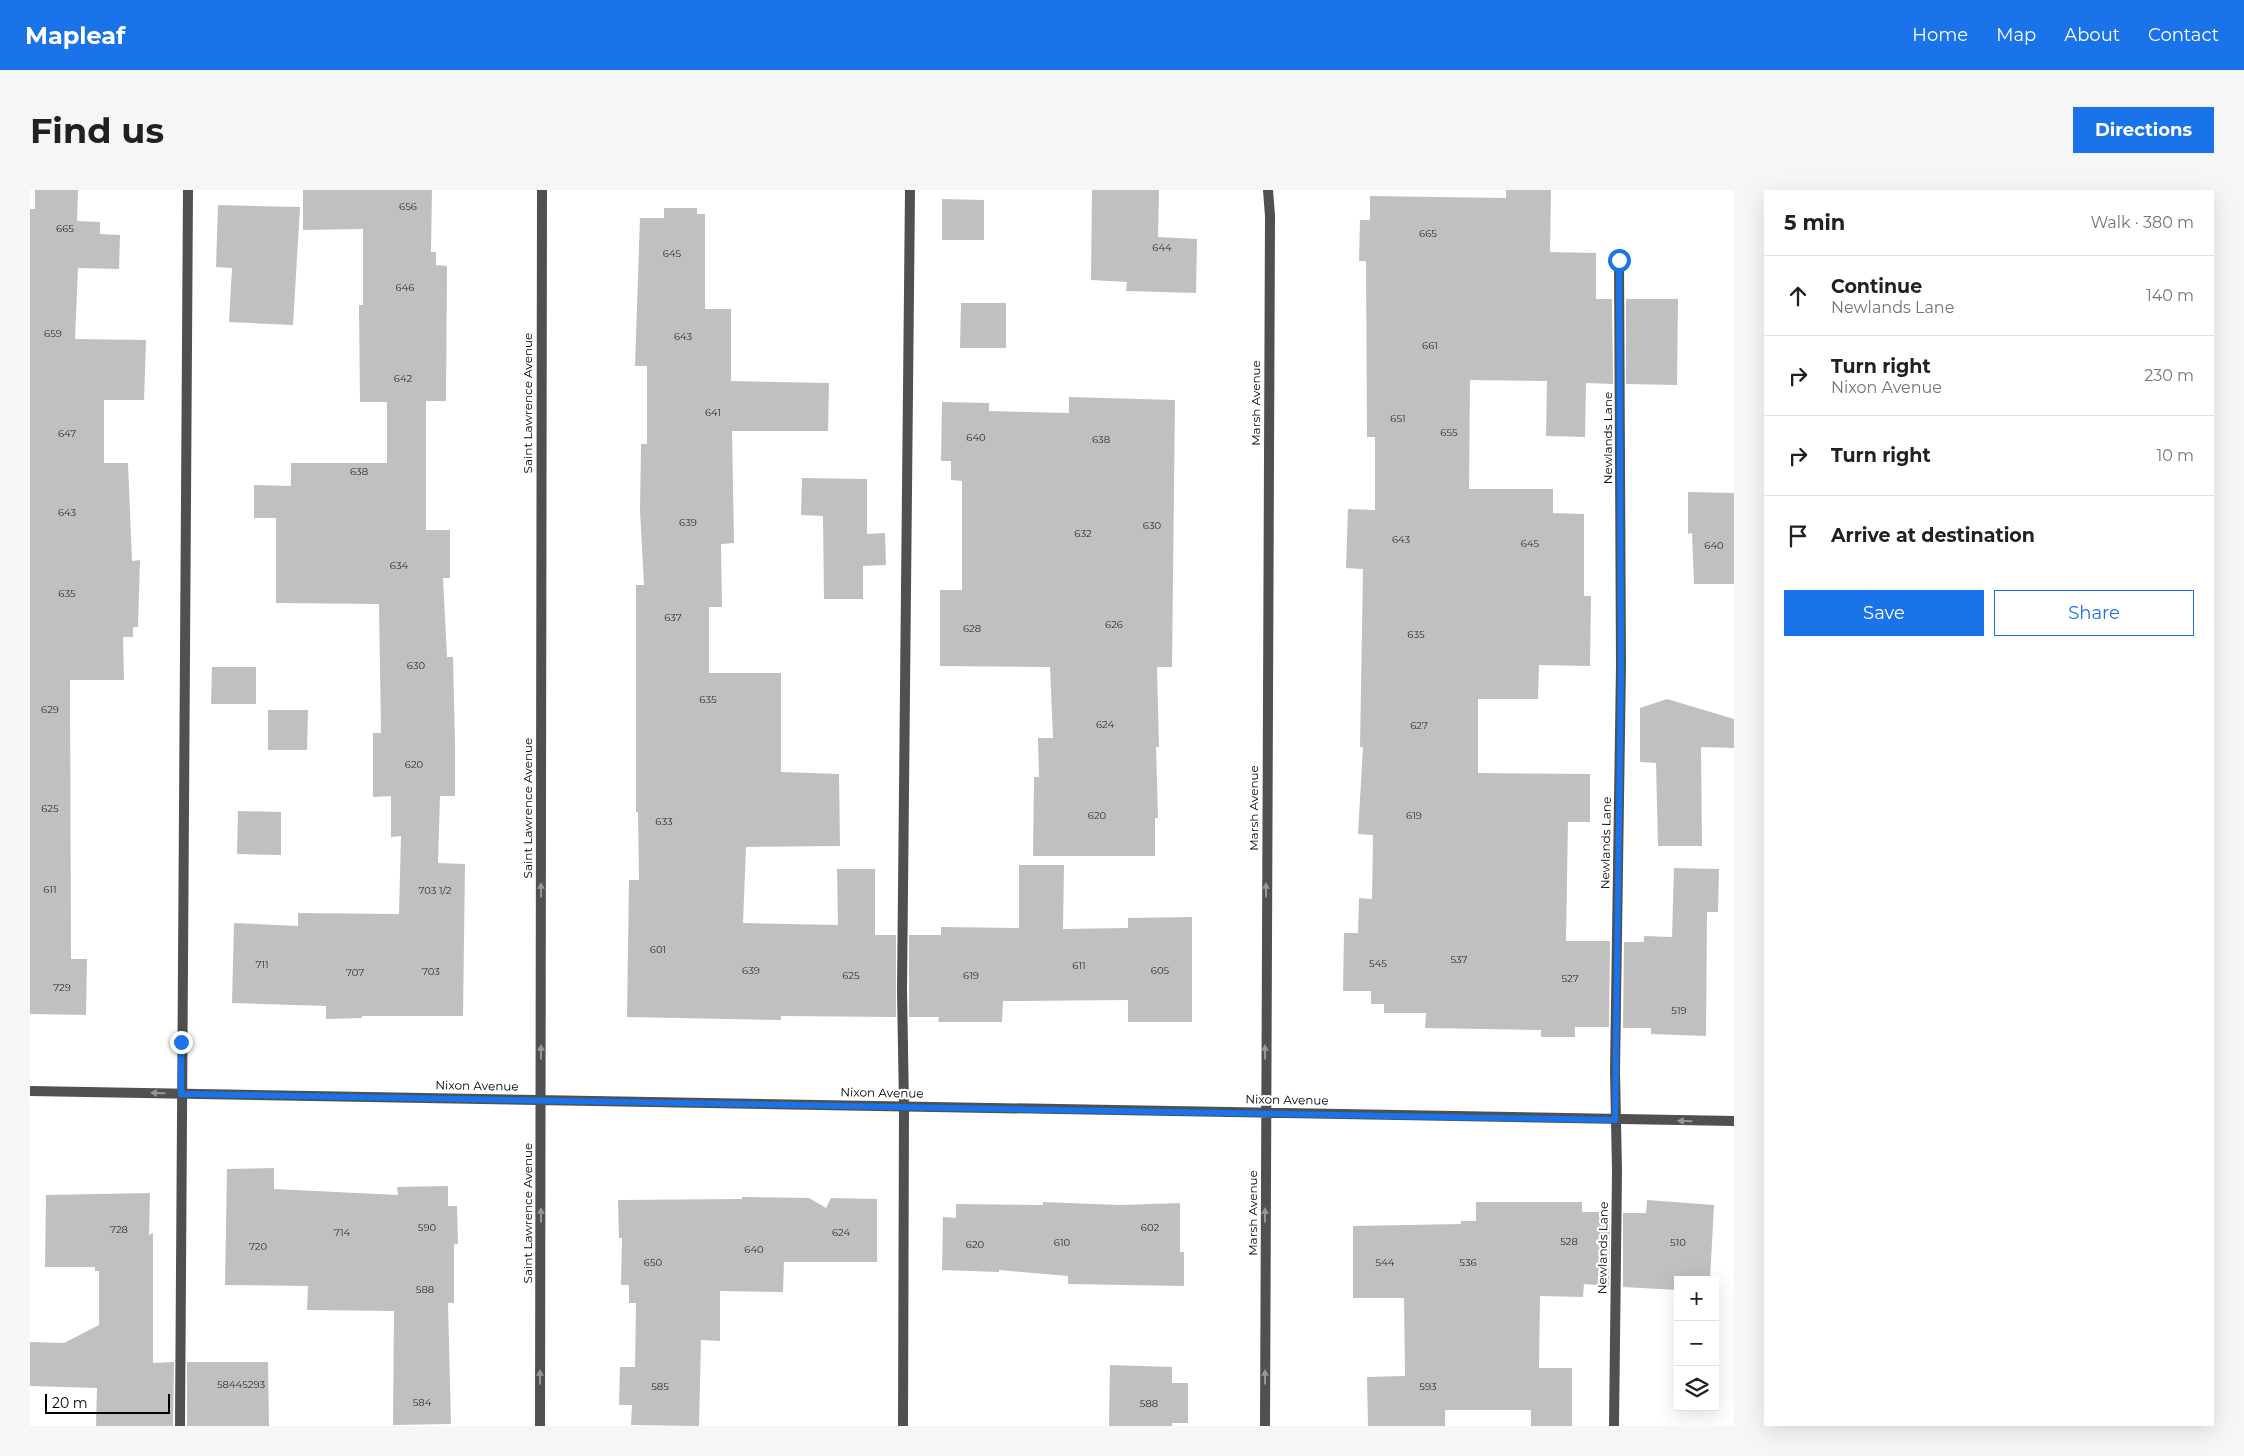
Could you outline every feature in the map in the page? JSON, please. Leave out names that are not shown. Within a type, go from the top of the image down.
[{"type":"street","points":[[180,1426],[188,190]]},
{"type":"street","name":"Saint Lawrence Avenue","points":[[540,1426],[542,190]]},
{"type":"street","points":[[903,1426],[904,1106],[902,990],[910,190]]},
{"type":"street","name":"Marsh Avenue","points":[[1264,1426],[1270,216],[1268,190]]},
{"type":"street","name":"Newlands Lane","points":[[1614,1426],[1617,1181],[1615,1120],[1621,665],[1619,260]]},
{"type":"street","name":"Nixon Avenue","points":[[30,1091],[1734,1121]]},
{"type":"building","points":[[35,190],[78,190],[77,221],[100,222],[100,234],[120,235],[119,269],[78,268],[75,339],[146,340],[144,400],[104,400],[104,463],[128,463],[132,561],[140,560],[138,627],[133,627],[133,637],[123,637],[124,680],[70,680],[71,959],[87,959],[86,1015],[30,1014],[30,209],[35,209]]},
{"type":"building","points":[[303,190],[432,190],[431,252],[436,252],[436,265],[447,266],[446,401],[426,401],[426,530],[450,530],[450,578],[443,578],[447,657],[453,657],[455,796],[440,796],[438,863],[465,864],[463,1016],[362,1016],[362,1018],[326,1019],[326,1006],[232,1003],[234,923],[298,926],[298,913],[399,914],[401,836],[391,837],[391,796],[373,797],[373,733],[381,733],[379,604],[276,603],[276,518],[254,518],[254,485],[291,486],[291,463],[387,463],[387,402],[360,402],[359,305],[363,305],[363,229],[303,230]]},
{"type":"building","points":[[1092,190],[1159,190],[1158,237],[1197,239],[1196,293],[1126,291],[1127,282],[1091,280]]},
{"type":"building","points":[[1506,190],[1551,190],[1550,252],[1596,253],[1596,299],[1612,299],[1613,384],[1586,383],[1585,437],[1546,436],[1547,381],[1470,380],[1469,489],[1553,489],[1553,513],[1584,514],[1584,596],[1591,596],[1590,666],[1539,665],[1538,699],[1478,699],[1478,773],[1590,774],[1590,822],[1568,822],[1566,941],[1610,941],[1609,1027],[1575,1027],[1575,1037],[1541,1037],[1541,1030],[1425,1028],[1426,1013],[1384,1013],[1384,1004],[1371,1004],[1371,991],[1343,991],[1344,933],[1358,933],[1359,898],[1372,899],[1373,835],[1358,834],[1363,747],[1360,747],[1363,569],[1346,568],[1348,509],[1375,510],[1375,437],[1367,437],[1366,261],[1359,261],[1360,220],[1370,220],[1370,196],[1506,198]]},
{"type":"building","points":[[942,199],[984,200],[984,240],[942,240]]},
{"type":"building","points":[[218,205],[300,207],[293,325],[229,322],[232,268],[216,267]]},
{"type":"building","points":[[664,208],[697,208],[697,214],[705,214],[705,309],[731,309],[731,381],[829,383],[828,431],[732,431],[734,543],[721,544],[722,607],[709,607],[709,673],[781,673],[781,772],[839,774],[840,846],[746,847],[743,923],[838,925],[837,869],[875,869],[875,935],[896,935],[896,1017],[781,1016],[781,1020],[627,1017],[629,880],[639,880],[638,812],[636,812],[636,585],[644,585],[640,510],[641,444],[647,444],[647,366],[635,366],[640,218],[664,218]]},
{"type":"building","points":[[1626,299],[1678,299],[1677,385],[1626,384]]},
{"type":"building","points":[[961,303],[1006,303],[1006,348],[960,348]]},
{"type":"building","points":[[1069,397],[1175,400],[1172,667],[1157,667],[1159,747],[1156,747],[1158,818],[1155,818],[1155,856],[1033,856],[1034,777],[1039,777],[1038,738],[1053,738],[1050,667],[940,666],[940,590],[962,590],[962,481],[951,480],[951,461],[941,461],[942,402],[989,403],[989,411],[1069,413]]},
{"type":"building","points":[[802,478],[867,479],[867,534],[885,533],[886,565],[863,566],[863,599],[824,599],[823,516],[801,515]]},
{"type":"building","points":[[1688,492],[1734,493],[1734,584],[1694,584],[1692,533],[1688,534]]},
{"type":"building","points":[[212,667],[256,667],[256,704],[211,704]]},
{"type":"building","points":[[1667,699],[1734,719],[1734,748],[1701,747],[1702,846],[1658,846],[1656,763],[1640,762],[1640,708]]},
{"type":"building","points":[[268,710],[308,710],[307,750],[268,750]]},
{"type":"building","points":[[238,811],[281,812],[281,855],[237,854]]},
{"type":"building","points":[[1019,865],[1064,865],[1063,929],[1128,928],[1128,918],[1192,917],[1192,1022],[1128,1022],[1128,1000],[1003,1001],[1002,1022],[938,1022],[939,1017],[909,1017],[909,935],[941,935],[941,927],[1019,928]]},
{"type":"building","points":[[1674,868],[1719,869],[1718,912],[1707,912],[1706,1036],[1651,1034],[1651,1028],[1623,1028],[1624,942],[1644,942],[1644,936],[1672,937]]},
{"type":"building","points":[[274,1168],[274,1189],[398,1195],[397,1187],[448,1186],[448,1206],[457,1206],[458,1244],[454,1244],[454,1303],[448,1303],[451,1424],[393,1425],[394,1311],[307,1310],[308,1286],[225,1285],[227,1169]]},
{"type":"building","points":[[150,1193],[149,1235],[153,1233],[153,1363],[174,1362],[173,1426],[96,1426],[97,1388],[30,1386],[30,1342],[64,1343],[99,1325],[99,1271],[95,1271],[95,1267],[45,1267],[46,1195]]},
{"type":"building","points":[[742,1197],[809,1198],[826,1208],[831,1198],[877,1199],[877,1262],[784,1262],[783,1292],[720,1291],[720,1341],[701,1340],[699,1426],[631,1425],[632,1405],[619,1405],[620,1367],[635,1367],[636,1303],[629,1303],[629,1285],[621,1285],[622,1238],[619,1238],[618,1200],[742,1199]]},
{"type":"building","points":[[1647,1200],[1714,1205],[1710,1276],[1674,1276],[1674,1290],[1623,1287],[1623,1213],[1646,1213]]},
{"type":"building","points":[[1043,1202],[1120,1205],[1180,1203],[1180,1252],[1184,1252],[1184,1286],[1068,1284],[1068,1276],[999,1270],[999,1272],[942,1270],[943,1217],[956,1218],[956,1204],[1043,1205]]},
{"type":"building","points":[[1476,1202],[1582,1202],[1582,1212],[1610,1212],[1609,1286],[1584,1284],[1583,1297],[1540,1296],[1539,1368],[1572,1368],[1572,1426],[1531,1426],[1531,1410],[1445,1410],[1445,1426],[1368,1426],[1367,1377],[1405,1376],[1404,1298],[1353,1298],[1353,1226],[1461,1224],[1461,1221],[1476,1221]]},
{"type":"building","points":[[187,1362],[268,1362],[269,1426],[187,1426]]},
{"type":"building","points":[[1110,1365],[1172,1367],[1172,1383],[1188,1383],[1188,1423],[1172,1423],[1172,1426],[1109,1426]]},
{"type":"route","points":[[181,1042],[181,1094],[1265,1112],[1615,1120],[1621,665],[1619,260]]}]
